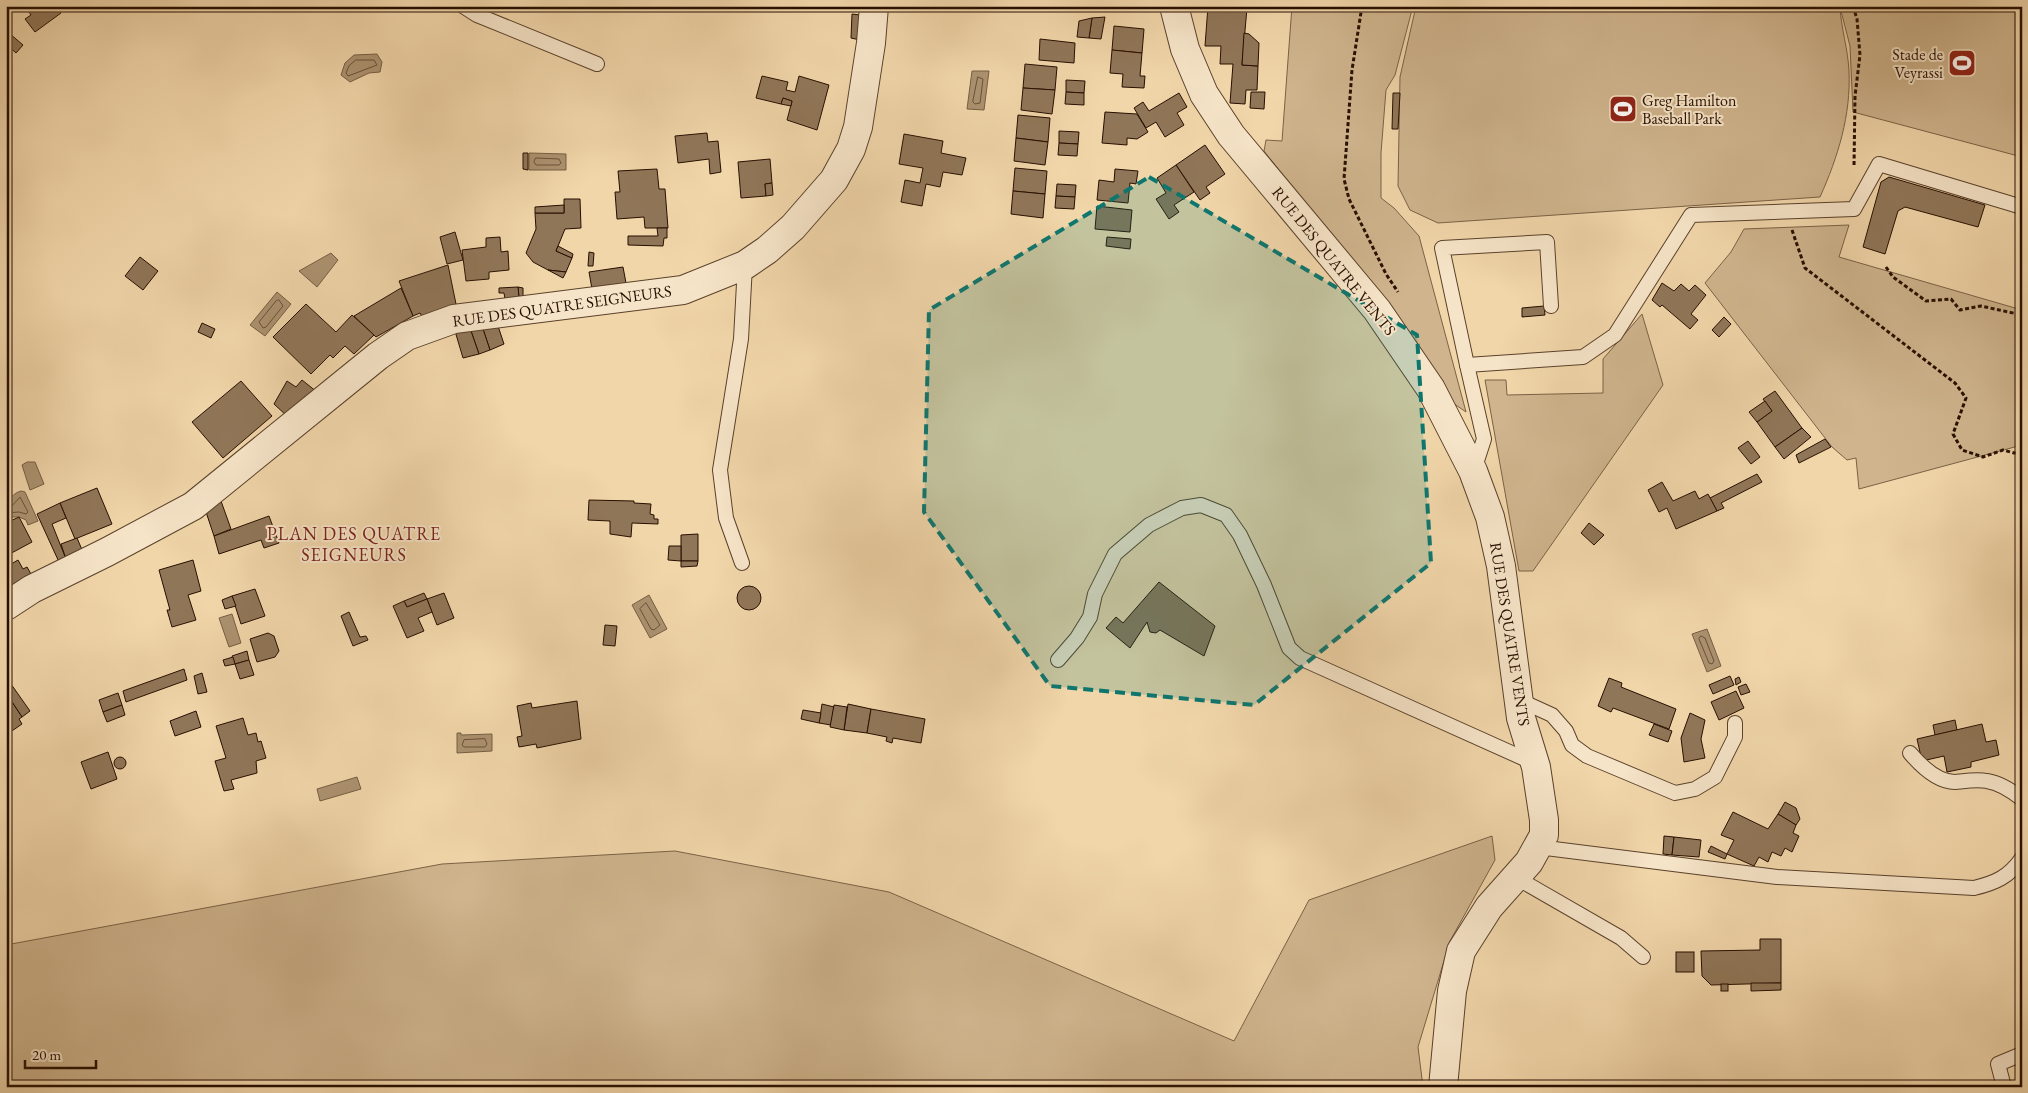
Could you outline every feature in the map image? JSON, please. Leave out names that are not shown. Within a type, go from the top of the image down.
[{"type":"street","name":"RUE DES QUATRE SEIGNEURS","points":[[6,606],[32,589],[193,506],[371,362],[407,336],[454,319],[571,306],[683,290],[745,265],[793,228],[844,165],[858,127],[872,42],[874,6]]},
{"type":"street","name":"RUE DES QUATRE VENTS","points":[[1174,6],[1185,49],[1204,94],[1231,136],[1377,310],[1431,389],[1473,471],[1490,517],[1501,566],[1518,704],[1535,764],[1544,820],[1544,835],[1529,862],[1488,906],[1461,950],[1452,991],[1443,1087]]},
{"type":"lane","points":[[463,6],[477,15],[597,64]]},
{"type":"lane","points":[[1467,365],[1583,357],[1615,334],[1691,215],[1854,209],[1879,164],[2022,207]]},
{"type":"lane","points":[[1473,471],[1484,439],[1442,248],[1547,242],[1551,306]]},
{"type":"lane","points":[[742,563],[726,518],[720,470],[741,339],[745,265]]},
{"type":"lane","points":[[1058,660],[1077,638],[1090,616],[1095,594],[1115,554],[1150,525],[1182,508],[1201,505],[1226,515],[1240,535],[1264,585],[1289,648],[1300,658],[1535,764]]},
{"type":"lane","points":[[1518,704],[1530,704],[1552,715],[1566,731],[1572,745],[1587,756],[1675,793],[1695,789],[1715,776],[1735,737],[1735,723]]},
{"type":"lane","points":[[1910,753],[1920,765],[1935,776],[1952,782],[1987,781],[2009,789],[2022,799]]},
{"type":"lane","points":[[1538,847],[1777,877],[1974,888],[1997,882],[2013,871],[2022,858]]},
{"type":"lane","points":[[1515,877],[1621,938],[1643,957]]},
{"type":"lane","points":[[2004,1087],[1998,1064],[2022,1054]]},
{"type":"path","points":[[1362,6],[1352,70],[1344,179],[1349,199],[1386,274],[1402,298]]},
{"type":"path","points":[[1853,6],[1857,19],[1860,55],[1855,96],[1854,171]]},
{"type":"path","points":[[1785,211],[1805,268],[1955,383],[1966,398],[1953,434],[1962,450],[1982,457],[2003,450],[2014,453],[2022,452]]},
{"type":"path","points":[[1886,267],[1893,277],[1926,301],[1951,299],[1960,310],[1981,306],[2022,315]]},
{"type":"highlighted area","points":[[1149,177],[1417,335],[1431,563],[1254,705],[1050,686],[924,512],[929,310]]},
{"type":"shaded area","points":[[1292,6],[1413,6],[1395,75],[1386,90],[1381,153],[1381,198],[1394,208],[1419,236],[1466,412],[1453,403],[1391,313],[1264,151],[1266,140],[1282,141]]},
{"type":"shaded area","name":"Greg Hamilton Baseball Park","points":[[1416,6],[2022,6],[2022,157],[1853,112],[1850,46],[1840,7],[1849,71],[1848,104],[1838,151],[1820,197],[1438,223],[1410,210],[1398,186],[1400,77]]},
{"type":"shaded area","points":[[1849,225],[1839,257],[2022,310],[2022,445],[1859,489],[1856,458],[1847,460],[1832,447],[1705,283],[1731,252],[1744,229]]},
{"type":"shaded area","points":[[1642,314],[1663,385],[1533,571],[1519,571],[1485,380],[1506,380],[1507,395],[1603,393],[1603,359]]},
{"type":"shaded area","points":[[1492,836],[1495,860],[1450,941],[1418,1047],[1423,1087],[6,1087],[6,945],[442,864],[675,851],[889,892],[1234,1041],[1309,900]]},
{"type":"water","points":[[377,54],[382,62],[380,72],[369,73],[350,82],[341,75],[345,63],[354,55]]},
{"type":"water","points":[[972,71],[989,71],[984,110],[967,109]]},
{"type":"water","points":[[529,153],[566,154],[566,170],[529,170]]},
{"type":"water","points":[[331,253],[338,260],[317,287],[299,271]]},
{"type":"water","points":[[277,292],[291,304],[265,336],[250,325]]},
{"type":"water","points":[[27,462],[35,462],[44,484],[30,490],[22,465]]},
{"type":"water","points":[[21,491],[25,492],[38,521],[28,525],[26,520],[19,517],[6,517],[11,498]]},
{"type":"water","points":[[649,595],[667,629],[650,638],[632,605]]},
{"type":"water","points":[[232,614],[241,643],[229,647],[219,618]]},
{"type":"water","points":[[1707,629],[1721,666],[1707,672],[1692,634]]},
{"type":"water","points":[[457,733],[461,733],[461,735],[492,734],[492,751],[457,753]]},
{"type":"water","points":[[357,777],[361,789],[320,801],[317,789]]},
{"type":"building","points":[[25,6],[56,6],[61,13],[35,32],[25,19],[31,15]]},
{"type":"building","points":[[1208,6],[1247,8],[1242,65],[1258,66],[1257,90],[1246,90],[1245,104],[1230,103],[1233,64],[1220,64],[1221,46],[1205,46]]},
{"type":"building","points":[[852,14],[860,15],[860,40],[851,38]]},
{"type":"building","points":[[1105,17],[1101,39],[1089,38],[1092,18]]},
{"type":"building","points":[[1092,18],[1089,38],[1077,37],[1079,21]]},
{"type":"building","points":[[1114,26],[1144,29],[1142,53],[1112,50]]},
{"type":"building","points":[[9,33],[23,45],[16,53],[6,44],[6,37]]},
{"type":"building","points":[[1244,33],[1249,34],[1259,43],[1258,66],[1242,65]]},
{"type":"building","points":[[1040,39],[1075,43],[1074,63],[1039,60]]},
{"type":"building","points":[[1112,50],[1142,53],[1140,76],[1145,76],[1144,88],[1122,87],[1123,74],[1110,73]]},
{"type":"building","points":[[1025,64],[1057,67],[1055,90],[1023,88]]},
{"type":"building","points":[[762,76],[788,82],[786,90],[795,92],[799,76],[829,85],[817,130],[787,120],[792,101],[783,98],[781,104],[756,98]]},
{"type":"building","points":[[1066,80],[1085,81],[1084,93],[1066,92]]},
{"type":"building","points":[[1023,88],[1055,90],[1052,114],[1021,110]]},
{"type":"building","points":[[1066,92],[1084,93],[1084,105],[1065,104]]},
{"type":"building","points":[[1251,92],[1265,92],[1264,109],[1250,108]]},
{"type":"building","points":[[1179,93],[1187,107],[1177,113],[1184,125],[1165,137],[1156,122],[1146,128],[1134,108],[1143,102],[1149,111]]},
{"type":"building","points":[[1393,93],[1400,93],[1398,129],[1392,129]]},
{"type":"building","points":[[783,98],[792,101],[791,106],[781,104]]},
{"type":"building","points":[[1105,112],[1137,114],[1148,132],[1137,139],[1127,138],[1127,145],[1102,143]]},
{"type":"building","points":[[1018,115],[1050,118],[1048,142],[1016,138]]},
{"type":"building","points":[[1059,131],[1079,132],[1078,144],[1059,143]]},
{"type":"building","points":[[707,133],[708,142],[718,141],[721,172],[710,174],[709,159],[678,163],[675,136]]},
{"type":"building","points":[[904,134],[943,141],[941,153],[966,158],[962,175],[943,172],[940,187],[926,184],[922,206],[901,202],[905,180],[920,183],[923,168],[899,164]]},
{"type":"building","points":[[1016,138],[1048,142],[1045,165],[1014,161]]},
{"type":"building","points":[[1059,143],[1078,144],[1077,156],[1058,155]]},
{"type":"building","points":[[1205,145],[1225,174],[1206,187],[1210,193],[1200,200],[1176,165]]},
{"type":"building","points":[[523,153],[528,153],[528,170],[523,169]]},
{"type":"building","points":[[770,159],[772,183],[765,184],[766,196],[741,198],[738,162]]},
{"type":"building","points":[[1176,165],[1194,192],[1174,205],[1179,212],[1169,219],[1156,199],[1166,193],[1157,178]]},
{"type":"building","points":[[1015,168],[1047,171],[1045,194],[1013,191]]},
{"type":"building","points":[[657,169],[659,189],[665,189],[668,228],[645,228],[644,217],[617,219],[615,192],[620,192],[618,171]]},
{"type":"building","points":[[1115,169],[1138,171],[1136,184],[1130,183],[1128,203],[1097,200],[1099,180],[1114,182]]},
{"type":"building","points":[[1889,177],[1985,205],[1978,227],[1905,207],[1898,211],[1885,254],[1863,247],[1881,182]]},
{"type":"building","points":[[772,183],[773,195],[766,196],[765,184]]},
{"type":"building","points":[[1057,184],[1076,185],[1075,197],[1056,196]]},
{"type":"building","points":[[1013,191],[1045,194],[1043,218],[1011,214]]},
{"type":"building","points":[[1056,196],[1075,197],[1074,209],[1055,208]]},
{"type":"building","points":[[564,199],[580,199],[581,228],[565,229],[556,251],[572,258],[566,272],[548,270],[533,262],[526,253],[536,229],[535,213],[564,213]]},
{"type":"building","points":[[564,205],[564,213],[535,213],[535,207]]},
{"type":"building","points":[[1097,206],[1132,210],[1130,232],[1095,229]]},
{"type":"building","points":[[657,228],[667,228],[667,238],[664,238],[663,246],[628,245],[628,236],[658,236]]},
{"type":"building","points":[[455,232],[463,260],[447,264],[440,237]]},
{"type":"building","points":[[500,237],[501,252],[508,251],[509,270],[489,272],[489,279],[466,281],[462,250],[486,247],[486,238]]},
{"type":"building","points":[[1107,237],[1131,239],[1130,249],[1106,246]]},
{"type":"building","points":[[558,246],[573,254],[572,258],[556,251]]},
{"type":"building","points":[[589,252],[594,253],[593,266],[588,266]]},
{"type":"building","points":[[140,257],[158,271],[143,290],[125,276]]},
{"type":"building","points":[[448,265],[456,304],[423,318],[420,313],[413,316],[399,281]]},
{"type":"building","points":[[623,267],[626,283],[592,289],[589,272]]},
{"type":"building","points":[[548,270],[566,272],[563,278]]},
{"type":"building","points":[[1662,283],[1674,291],[1681,284],[1689,291],[1695,285],[1706,295],[1691,314],[1698,320],[1690,329],[1662,305],[1660,307],[1652,300]]},
{"type":"building","points":[[518,287],[523,288],[523,298],[519,298]]},
{"type":"building","points":[[518,287],[519,298],[505,299],[504,293],[499,293],[499,288]]},
{"type":"building","points":[[401,288],[413,316],[376,337],[354,316]]},
{"type":"building","points":[[306,304],[336,332],[352,315],[374,335],[354,354],[345,346],[333,358],[330,355],[311,374],[273,337]]},
{"type":"building","points":[[1544,306],[1545,315],[1522,317],[1522,308]]},
{"type":"building","points":[[1724,317],[1731,324],[1719,337],[1712,330]]},
{"type":"building","points":[[202,323],[215,329],[211,338],[198,332]]},
{"type":"building","points":[[497,323],[504,344],[490,350],[483,329]]},
{"type":"building","points":[[483,329],[490,350],[479,354],[471,331]]},
{"type":"building","points":[[455,331],[471,331],[479,354],[463,358]]},
{"type":"building","points":[[302,380],[317,392],[288,417],[274,404],[287,381],[296,387]]},
{"type":"building","points":[[241,381],[272,416],[223,458],[192,422]]},
{"type":"building","points":[[1775,391],[1802,428],[1775,447],[1757,422],[1772,411],[1763,399]]},
{"type":"building","points":[[1765,401],[1772,411],[1757,422],[1749,412]]},
{"type":"building","points":[[1802,428],[1811,437],[1784,459],[1775,447]]},
{"type":"building","points":[[1825,439],[1831,447],[1799,463],[1796,455]]},
{"type":"building","points":[[1748,441],[1760,457],[1751,464],[1738,448]]},
{"type":"building","points":[[1757,474],[1762,482],[1721,503],[1724,508],[1717,511],[1710,498]]},
{"type":"building","points":[[1662,482],[1673,501],[1695,491],[1699,499],[1708,494],[1717,511],[1676,529],[1667,508],[1659,512],[1648,490]]},
{"type":"building","points":[[97,488],[112,524],[75,539],[60,503]]},
{"type":"building","points":[[589,500],[634,501],[634,503],[651,504],[650,514],[654,515],[654,519],[658,519],[658,524],[632,523],[631,537],[610,534],[610,521],[588,520]]},
{"type":"building","points":[[221,501],[231,529],[214,536],[204,506]]},
{"type":"building","points":[[60,503],[66,518],[52,524],[66,559],[59,562],[37,514]]},
{"type":"building","points":[[269,516],[279,543],[264,548],[261,540],[219,554],[214,536]]},
{"type":"building","points":[[19,517],[32,542],[6,556],[6,523]]},
{"type":"building","points":[[1589,523],[1604,535],[1594,545],[1581,533]]},
{"type":"building","points":[[698,534],[698,561],[681,561],[681,535]]},
{"type":"building","points":[[77,538],[83,552],[66,559],[61,544]]},
{"type":"building","points":[[669,546],[681,546],[681,561],[668,560]]},
{"type":"building","points":[[18,560],[23,569],[27,567],[31,574],[6,591],[6,567]]},
{"type":"building","points":[[193,560],[201,591],[188,595],[196,620],[172,627],[167,610],[170,610],[159,570]]},
{"type":"building","points":[[681,561],[698,561],[697,566],[681,567]]},
{"type":"building","points":[[1159,582],[1215,626],[1204,656],[1160,630],[1156,633],[1150,632],[1147,622],[1130,648],[1106,628],[1116,617],[1123,623]]},
{"type":"building","points":[[749,586],[757,590],[761,598],[757,606],[749,610],[741,606],[737,598],[741,590]]},
{"type":"building","points":[[255,589],[265,616],[241,624],[232,596]]},
{"type":"building","points":[[424,593],[427,599],[407,607],[404,601]]},
{"type":"building","points":[[444,593],[454,618],[437,625],[427,599]]},
{"type":"building","points":[[232,596],[236,606],[225,609],[222,600]]},
{"type":"building","points":[[427,599],[432,612],[418,618],[424,631],[407,638],[393,606],[404,601],[407,607]]},
{"type":"building","points":[[349,612],[360,637],[366,636],[368,640],[353,646],[341,616]]},
{"type":"building","points":[[605,625],[617,626],[615,646],[603,645]]},
{"type":"building","points":[[268,633],[274,636],[279,651],[275,657],[257,662],[250,639]]},
{"type":"building","points":[[247,651],[249,660],[235,664],[232,656]]},
{"type":"building","points":[[233,657],[235,664],[225,666],[223,660]]},
{"type":"building","points":[[249,660],[254,675],[240,679],[235,664]]},
{"type":"building","points":[[184,669],[187,680],[126,702],[123,691]]},
{"type":"building","points":[[202,673],[207,692],[198,694],[194,676]]},
{"type":"building","points":[[1730,676],[1734,685],[1713,694],[1709,685]]},
{"type":"building","points":[[6,677],[30,711],[22,717],[6,693]]},
{"type":"building","points":[[1739,677],[1741,682],[1736,685],[1735,679]]},
{"type":"building","points":[[1609,678],[1622,683],[1621,687],[1676,709],[1669,729],[1613,708],[1611,712],[1598,706]]},
{"type":"building","points":[[1746,684],[1750,692],[1741,695],[1738,687]]},
{"type":"building","points":[[1736,691],[1744,708],[1719,720],[1711,702]]},
{"type":"building","points":[[6,693],[22,717],[19,719],[22,724],[6,735]]},
{"type":"building","points":[[118,693],[122,705],[103,712],[99,700]]},
{"type":"building","points":[[577,701],[581,739],[537,748],[536,744],[519,747],[517,737],[522,736],[517,706],[531,703],[532,708]]},
{"type":"building","points":[[822,704],[834,707],[831,725],[819,723]]},
{"type":"building","points":[[848,704],[871,709],[867,733],[844,730]]},
{"type":"building","points":[[122,705],[125,715],[107,722],[103,712]]},
{"type":"building","points":[[834,705],[847,707],[844,730],[830,727]]},
{"type":"building","points":[[871,709],[925,719],[921,743],[893,738],[892,743],[886,741],[887,737],[867,733]]},
{"type":"building","points":[[803,710],[821,713],[819,723],[801,719]]},
{"type":"building","points":[[196,711],[201,727],[175,736],[170,721]]},
{"type":"building","points":[[1690,713],[1705,720],[1701,739],[1705,758],[1684,762],[1681,738]]},
{"type":"building","points":[[243,718],[248,735],[256,733],[258,742],[261,741],[266,758],[256,761],[257,773],[231,780],[234,789],[224,791],[215,761],[226,758],[216,726]]},
{"type":"building","points":[[1955,720],[1957,730],[1935,735],[1933,725]]},
{"type":"building","points":[[1654,724],[1672,731],[1668,742],[1649,735]]},
{"type":"building","points":[[1982,724],[1986,742],[1996,740],[1999,755],[1971,762],[1971,767],[1947,772],[1944,756],[1922,761],[1917,739]]},
{"type":"building","points":[[108,752],[117,779],[91,789],[81,762]]},
{"type":"building","points":[[118,757],[122,757],[126,763],[122,769],[118,769],[114,765],[114,761]]},
{"type":"building","points":[[1785,802],[1796,808],[1800,819],[1796,825],[1778,814]]},
{"type":"building","points":[[1733,812],[1768,829],[1778,814],[1796,825],[1793,833],[1799,836],[1792,852],[1785,848],[1781,856],[1772,852],[1768,862],[1759,857],[1754,866],[1727,854],[1734,840],[1721,835]]},
{"type":"building","points":[[1664,836],[1674,837],[1672,855],[1663,854]]},
{"type":"building","points":[[1674,837],[1701,840],[1699,857],[1672,855]]},
{"type":"building","points":[[1711,846],[1727,854],[1725,859],[1708,852]]},
{"type":"building","points":[[1760,939],[1781,939],[1781,983],[1711,985],[1702,976],[1701,951],[1760,950]]},
{"type":"building","points":[[1676,952],[1694,952],[1694,972],[1676,972]]},
{"type":"building","points":[[1751,983],[1781,983],[1781,990],[1751,991]]},
{"type":"building","points":[[1721,984],[1728,984],[1728,991],[1721,991]]},
{"type":"place","name":"Stade de Veyrassi","points":[[1962,63]]},
{"type":"place","name":"Greg Hamilton Baseball Park","points":[[1623,109]]},
{"type":"district","name":"PLAN DES QUATRE SEIGNEURS","points":[[354,543]]}]
